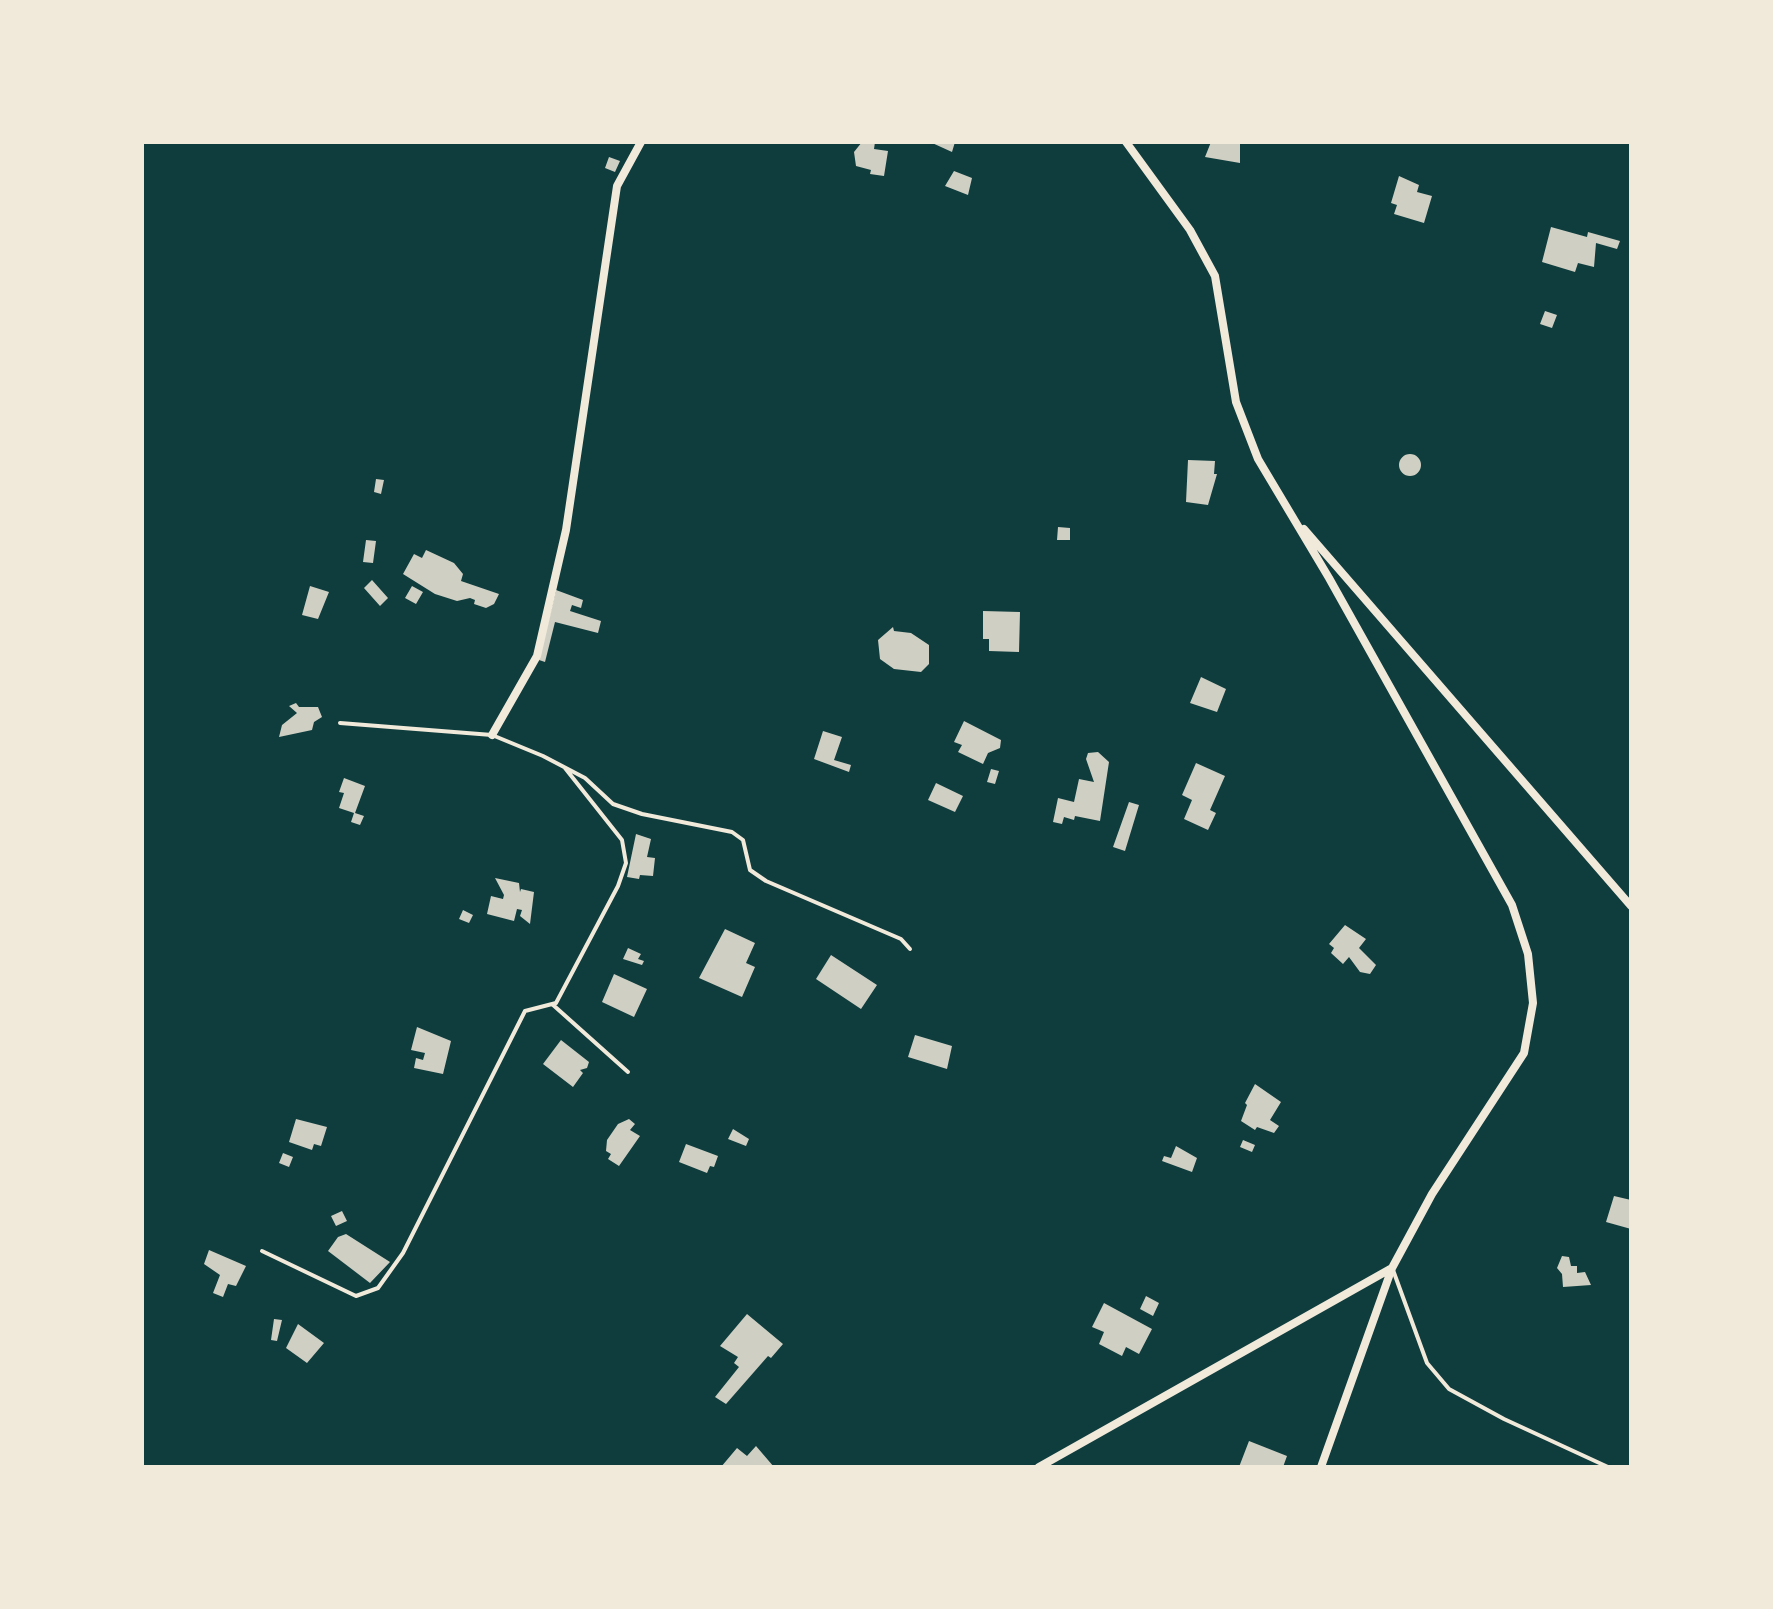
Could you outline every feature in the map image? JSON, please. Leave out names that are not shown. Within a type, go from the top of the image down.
[{"type":"street","points":[[492,735],[530,674],[537,656],[566,530],[617,186],[641,142]]},
{"type":"street","points":[[1126,142],[1190,230],[1215,276],[1236,402],[1258,459],[1512,905],[1528,954],[1533,1003],[1524,1053],[1432,1194],[1392,1268],[1321,1467]]},
{"type":"street","points":[[1288,510],[1631,906]]},
{"type":"street","points":[[1039,1467],[1392,1268]]},
{"type":"lane","points":[[340,723],[492,735],[585,778],[613,804],[642,814],[732,832],[743,840],[750,870],[766,881],[901,939],[910,949]]},
{"type":"lane","points":[[262,1251],[356,1296],[378,1288],[403,1253],[525,1011],[556,1003],[618,886],[626,863],[622,840],[565,768]]},
{"type":"lane","points":[[552,1004],[628,1072]]},
{"type":"lane","points":[[1392,1268],[1427,1363],[1449,1389],[1504,1419],[1608,1467]]},
{"type":"building","points":[[862,142],[875,142],[874,149],[888,151],[884,176],[870,174],[871,170],[856,166],[854,152]]},
{"type":"building","points":[[930,142],[955,142],[952,152]]},
{"type":"building","points":[[1211,142],[1240,142],[1240,163],[1205,157]]},
{"type":"building","points":[[609,157],[620,161],[615,172],[605,168]]},
{"type":"building","points":[[954,171],[972,178],[968,195],[945,186]]},
{"type":"building","points":[[1399,176],[1419,185],[1417,192],[1432,196],[1424,223],[1394,214],[1397,205],[1391,203]]},
{"type":"building","points":[[1551,227],[1587,237],[1588,232],[1620,241],[1617,249],[1596,243],[1594,267],[1578,263],[1575,272],[1542,262]]},
{"type":"building","points":[[1545,311],[1557,315],[1552,328],[1540,324]]},
{"type":"building","points":[[1410,454],[1418,457],[1421,465],[1418,473],[1410,476],[1402,473],[1399,465],[1402,457]]},
{"type":"building","points":[[1188,460],[1215,461],[1214,474],[1217,474],[1208,505],[1186,502]]},
{"type":"building","points":[[376,479],[384,480],[381,494],[374,492]]},
{"type":"building","points":[[1058,527],[1070,528],[1070,540],[1057,540]]},
{"type":"building","points":[[366,540],[376,541],[373,563],[363,562]]},
{"type":"building","points":[[426,550],[454,563],[463,574],[461,581],[499,594],[494,604],[486,608],[474,604],[475,600],[470,598],[457,601],[435,594],[403,574],[414,554],[422,558]]},
{"type":"building","points":[[372,580],[388,598],[380,606],[364,588]]},
{"type":"building","points":[[310,586],[329,592],[318,619],[302,615]]},
{"type":"building","points":[[412,586],[423,592],[416,604],[405,598]]},
{"type":"building","points":[[556,590],[583,600],[581,608],[572,605],[570,611],[601,621],[598,633],[555,622],[545,662],[539,660]]},
{"type":"building","points":[[983,611],[1020,612],[1019,652],[989,651],[989,639],[983,639]]},
{"type":"building","points":[[893,627],[894,631],[911,633],[929,645],[929,664],[921,672],[894,669],[880,659],[878,640]]},
{"type":"building","points":[[1201,677],[1226,689],[1217,712],[1190,703]]},
{"type":"building","points":[[296,703],[299,707],[318,707],[322,717],[314,722],[312,730],[279,737],[282,725],[297,713],[289,706]]},
{"type":"building","points":[[964,721],[1001,740],[1000,748],[988,753],[983,764],[958,752],[962,745],[954,742]]},
{"type":"building","points":[[823,731],[842,737],[834,760],[851,765],[849,772],[814,759]]},
{"type":"building","points":[[1098,752],[1109,762],[1100,821],[1075,816],[1074,820],[1064,817],[1062,824],[1053,822],[1058,798],[1074,802],[1079,779],[1094,782],[1086,759],[1088,753]]},
{"type":"building","points":[[1196,763],[1225,776],[1210,810],[1216,813],[1208,830],[1184,819],[1192,800],[1182,795]]},
{"type":"building","points":[[991,769],[999,771],[995,784],[987,782]]},
{"type":"building","points":[[344,778],[365,786],[355,813],[364,816],[360,825],[351,822],[354,813],[339,808],[344,793],[339,792]]},
{"type":"building","points":[[936,783],[963,796],[955,812],[928,800]]},
{"type":"building","points":[[1129,802],[1139,805],[1125,851],[1113,847]]},
{"type":"building","points":[[636,834],[651,839],[647,857],[655,858],[653,876],[640,875],[639,879],[627,877]]},
{"type":"building","points":[[495,878],[519,883],[520,892],[521,889],[534,892],[530,924],[520,916],[522,910],[517,909],[514,921],[487,914],[491,896],[503,899],[504,895]]},
{"type":"building","points":[[463,910],[473,915],[469,923],[459,919]]},
{"type":"building","points":[[1345,925],[1366,939],[1359,948],[1376,965],[1370,974],[1360,972],[1349,957],[1343,964],[1331,953],[1334,948],[1329,944]]},
{"type":"building","points":[[725,929],[755,943],[746,963],[755,967],[742,997],[699,978]]},
{"type":"building","points":[[628,948],[641,954],[638,959],[644,961],[642,965],[623,959]]},
{"type":"building","points":[[831,955],[877,985],[861,1009],[816,979]]},
{"type":"building","points":[[614,974],[647,989],[634,1017],[602,1002]]},
{"type":"building","points":[[417,1027],[451,1041],[443,1074],[414,1068],[416,1058],[423,1060],[425,1053],[411,1050]]},
{"type":"building","points":[[915,1035],[952,1046],[947,1069],[908,1057]]},
{"type":"building","points":[[561,1040],[589,1062],[587,1068],[580,1070],[583,1073],[573,1087],[543,1064]]},
{"type":"building","points":[[1255,1084],[1281,1102],[1270,1120],[1279,1126],[1274,1133],[1257,1127],[1255,1130],[1241,1121],[1245,1103]]},
{"type":"building","points":[[296,1119],[327,1127],[321,1146],[314,1144],[312,1150],[289,1142]]},
{"type":"building","points":[[629,1119],[635,1124],[630,1130],[640,1136],[619,1166],[608,1159],[611,1154],[606,1151],[607,1140],[618,1124]]},
{"type":"building","points":[[733,1129],[749,1139],[746,1146],[728,1139]]},
{"type":"building","points":[[1243,1140],[1255,1145],[1252,1152],[1240,1147]]},
{"type":"building","points":[[686,1144],[718,1156],[714,1167],[710,1166],[707,1173],[679,1162]]},
{"type":"building","points":[[1176,1146],[1197,1158],[1192,1172],[1162,1161],[1164,1156],[1171,1158]]},
{"type":"building","points":[[283,1153],[293,1157],[289,1167],[279,1163]]},
{"type":"building","points":[[1614,1196],[1631,1200],[1631,1229],[1606,1222]]},
{"type":"building","points":[[342,1211],[347,1221],[336,1226],[331,1216]]},
{"type":"building","points":[[346,1234],[390,1262],[370,1283],[328,1251],[338,1237]]},
{"type":"building","points":[[209,1250],[246,1266],[236,1286],[228,1284],[223,1297],[213,1293],[220,1275],[204,1264]]},
{"type":"building","points":[[1562,1256],[1569,1257],[1571,1266],[1577,1266],[1577,1273],[1585,1272],[1591,1285],[1563,1287],[1562,1274],[1557,1268]]},
{"type":"building","points":[[1146,1296],[1159,1303],[1153,1316],[1140,1309]]},
{"type":"building","points":[[1104,1303],[1152,1329],[1139,1354],[1126,1347],[1122,1356],[1099,1344],[1104,1332],[1092,1327]]},
{"type":"building","points":[[747,1314],[783,1344],[771,1358],[768,1356],[726,1404],[715,1397],[739,1367],[734,1363],[738,1357],[720,1346]]},
{"type":"building","points":[[274,1319],[282,1320],[277,1341],[271,1340]]},
{"type":"building","points":[[298,1324],[324,1343],[307,1363],[286,1348]]},
{"type":"building","points":[[1249,1441],[1287,1456],[1283,1467],[1239,1467]]},
{"type":"building","points":[[756,1446],[774,1467],[721,1467],[737,1448],[747,1456]]}]
